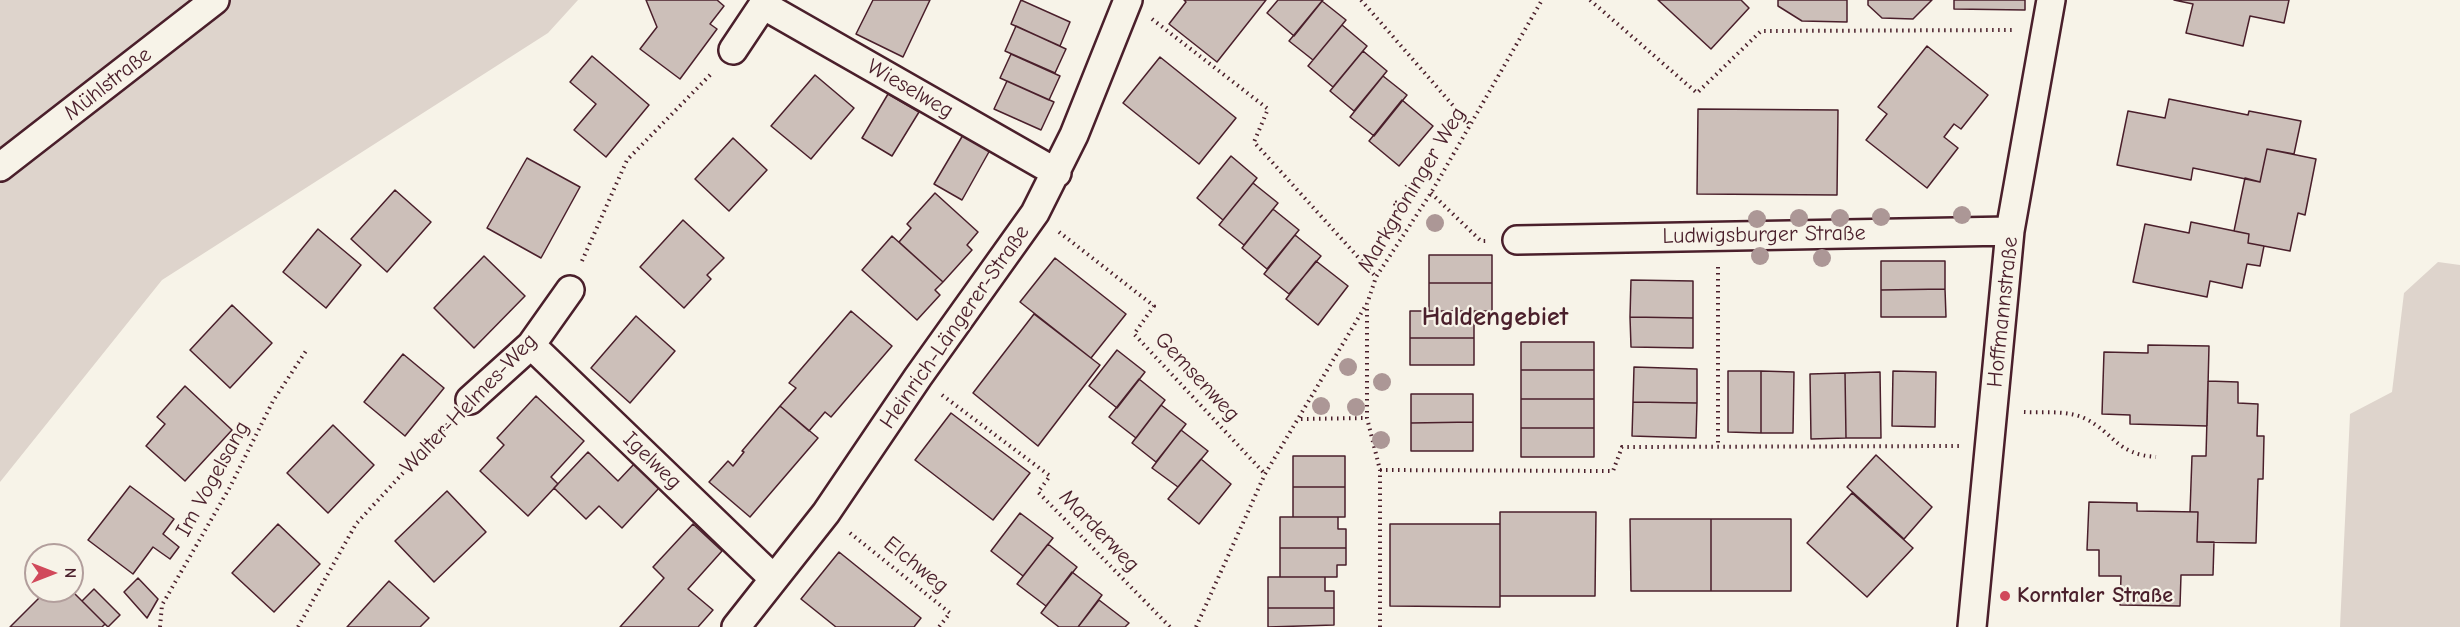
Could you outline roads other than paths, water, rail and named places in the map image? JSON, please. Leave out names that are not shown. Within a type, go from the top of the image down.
[{"type":"street","name":"Mühlstraße","points":[[0,167],[215,0]]},
{"type":"street","name":"Heinrich-Längerer-Straße","points":[[736,627],[826,513],[1035,213],[1057,173],[1128,0]]},
{"type":"street","name":"Hoffmannstraße","points":[[1972,627],[2010,231],[2051,0]]},
{"type":"street","name":"Wieselweg","points":[[727,58],[763,5],[1057,173]]},
{"type":"street","name":"Ludwigsburger Straße","points":[[1517,240],[2010,231]]},
{"type":"street","name":"Walter-Helmes-Weg","points":[[470,400],[531,345],[570,290]]},
{"type":"street","name":"Igelweg","points":[[531,345],[773,578]]},
{"type":"place","name":"Korntaler Straße","points":[[2005,596]]},
{"type":"district","name":"Haldengebiet","points":[[1495,318]]}]
